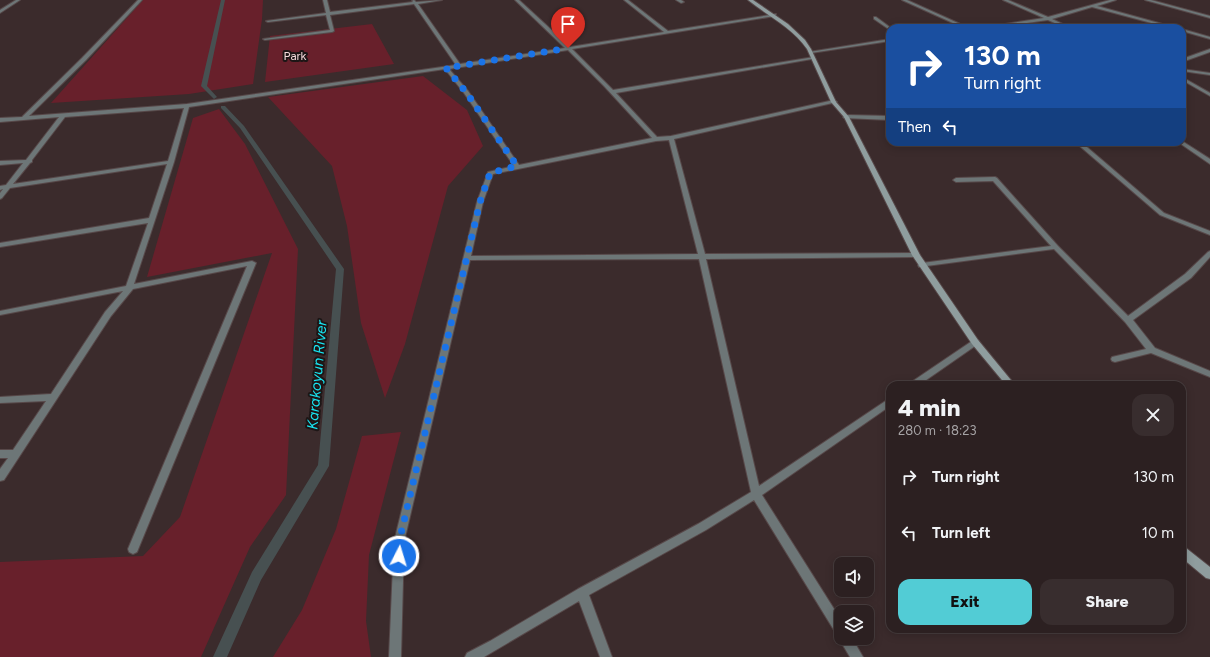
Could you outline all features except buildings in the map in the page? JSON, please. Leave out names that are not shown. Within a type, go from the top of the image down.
[{"type":"street","points":[[0,12],[18,0]]},
{"type":"street","points":[[23,119],[84,59],[140,0]]},
{"type":"street","points":[[266,39],[332,31],[325,0]]},
{"type":"street","points":[[268,21],[440,0]]},
{"type":"street","points":[[517,0],[555,33],[568,48],[613,92],[656,139]]},
{"type":"street","points":[[626,0],[667,32]]},
{"type":"street","points":[[750,0],[775,15],[801,39],[811,55],[834,102],[846,118],[922,265],[975,342],[1009,381]]},
{"type":"street","points":[[904,0],[958,24]]},
{"type":"street","points":[[1005,0],[1059,24]]},
{"type":"street","points":[[1010,24],[1047,19],[1114,0]]},
{"type":"street","points":[[1147,0],[1210,17]]},
{"type":"street","points":[[415,2],[460,66]]},
{"type":"street","points":[[1092,5],[1160,24]]},
{"type":"street","points":[[0,120],[187,106],[460,66],[775,15]]},
{"type":"street","points":[[875,18],[886,26]]},
{"type":"street","points":[[1186,31],[1210,38]]},
{"type":"street","points":[[613,92],[886,41]]},
{"type":"street","points":[[1186,59],[1210,50]]},
{"type":"street","points":[[446,68],[466,92],[517,166]]},
{"type":"street","points":[[1186,71],[1210,74]]},
{"type":"street","points":[[1186,80],[1210,95]]},
{"type":"street","points":[[395,657],[399,542],[468,258],[480,202],[490,173],[517,166],[656,139],[671,138],[834,102]]},
{"type":"street","points":[[0,477],[108,314],[130,289],[151,220],[171,162],[187,106]]},
{"type":"street","points":[[0,197],[30,161],[63,116]]},
{"type":"street","points":[[846,118],[886,118]]},
{"type":"street","points":[[671,138],[702,257],[756,494],[834,620]]},
{"type":"street","points":[[1186,145],[1210,162]]},
{"type":"street","points":[[1083,146],[1162,214],[1210,233]]},
{"type":"street","points":[[0,163],[30,161]]},
{"type":"street","points":[[0,188],[171,162]]},
{"type":"street","points":[[956,180],[995,179],[1056,247],[1128,320],[1152,350],[1210,374]]},
{"type":"street","points":[[0,245],[151,220]]},
{"type":"street","points":[[922,265],[1056,247]]},
{"type":"street","points":[[1128,320],[1188,276],[1210,253]]},
{"type":"street","points":[[468,258],[916,255]]},
{"type":"street","points":[[0,313],[130,289],[252,263],[133,549]]},
{"type":"street","points":[[919,381],[975,342]]},
{"type":"street","points":[[1116,359],[1152,350]]},
{"type":"street","points":[[0,400],[54,397]]},
{"type":"street","points":[[471,657],[494,646],[582,593],[702,527],[756,494],[886,404]]},
{"type":"street","points":[[0,454],[16,454]]},
{"type":"street","points":[[1186,554],[1210,574]]},
{"type":"street","points":[[582,593],[606,657]]},
{"type":"street","points":[[849,645],[857,657]]},
{"type":"green space","points":[[143,0],[263,0],[262,19],[253,84],[189,94],[51,103]]},
{"type":"green space","name":"Park","points":[[372,24],[394,64],[265,82],[270,36]]},
{"type":"green space","points":[[423,76],[467,110],[483,146],[448,186],[405,344],[385,398],[361,323],[347,226],[332,166],[268,97]]},
{"type":"green space","points":[[219,109],[245,144],[298,249],[286,495],[250,547],[201,657],[0,657],[0,562],[143,556],[180,517],[272,253],[147,277],[193,118]]},
{"type":"green space","points":[[401,432],[369,555],[366,621],[371,657],[273,657],[302,610],[336,529],[362,436]]},
{"type":"waterway","name":"Karakoyun River","points":[[214,97],[204,86],[223,0]]},
{"type":"waterway","name":"Karakoyun River","points":[[220,657],[256,576],[323,466],[340,269],[242,127],[223,107]]},
{"type":"route","points":[[399,556],[399,542],[468,258],[480,202],[490,173],[517,166],[466,92],[446,68],[568,48]]}]
